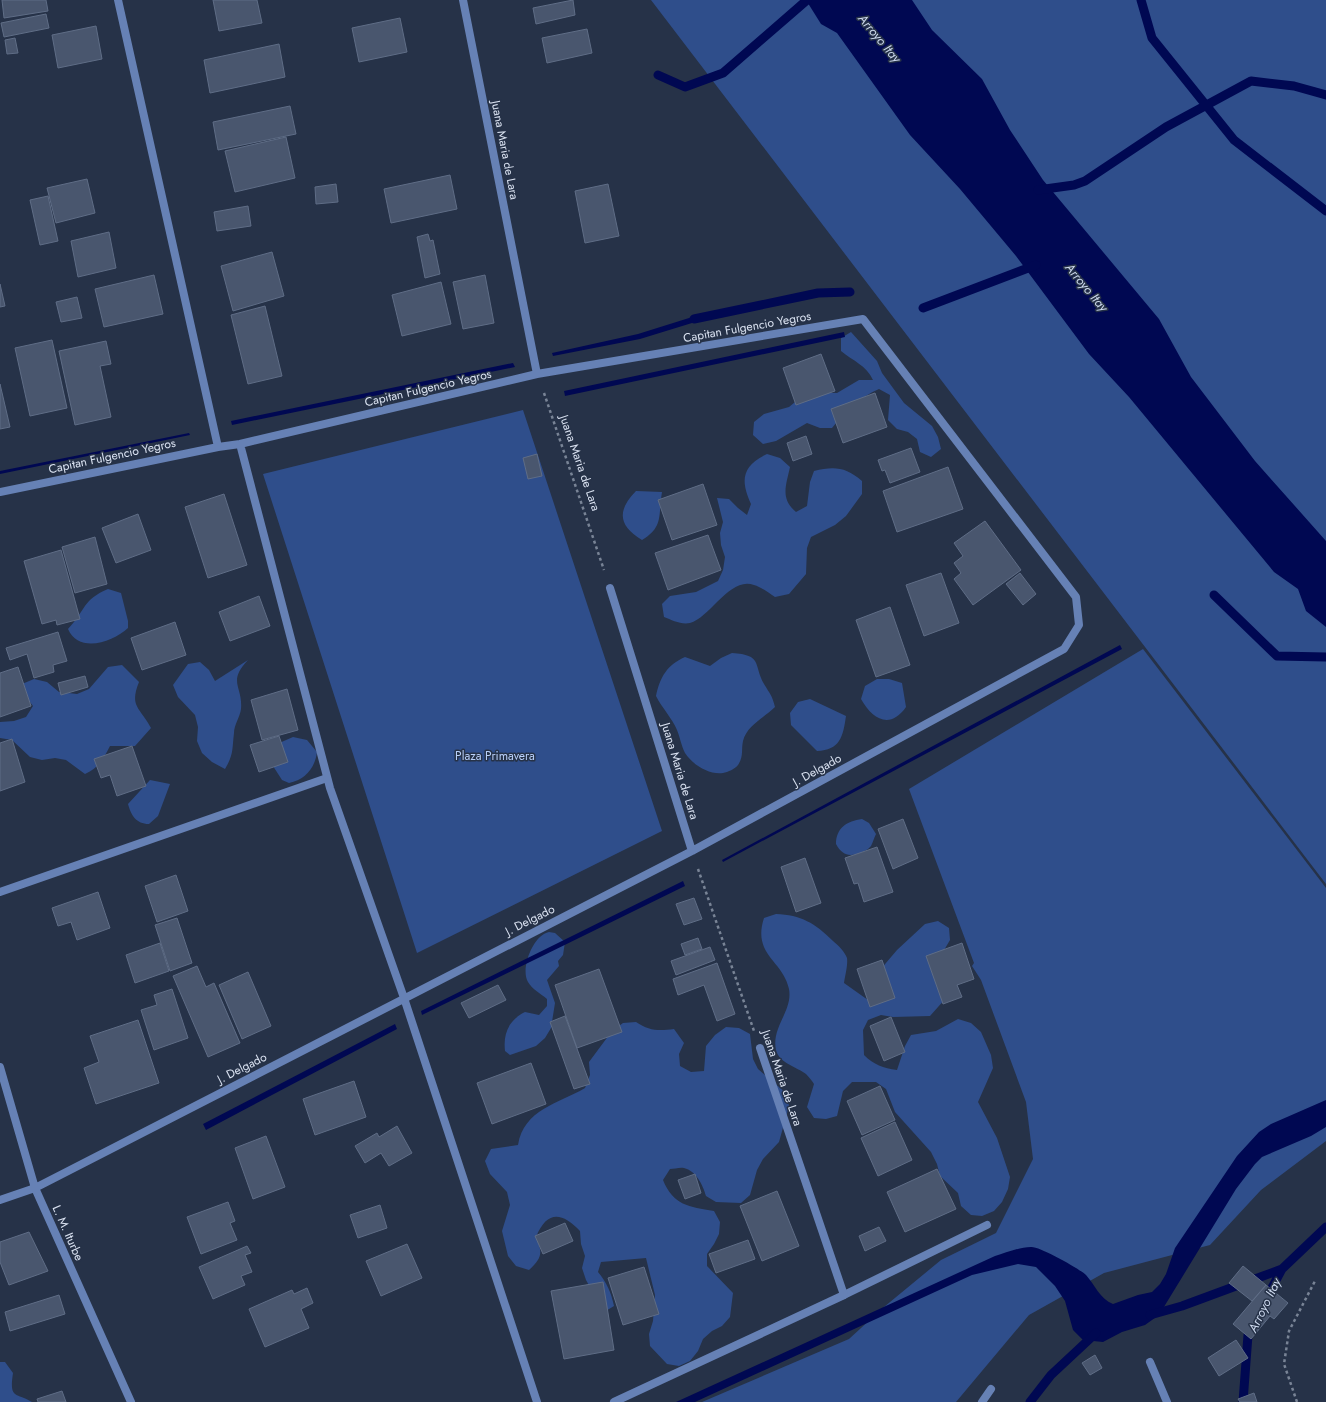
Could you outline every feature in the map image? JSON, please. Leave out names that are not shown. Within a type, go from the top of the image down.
[{"type":"street","points":[[118,0],[218,447]]},
{"type":"street","name":"Juana Maria de Lara","points":[[463,0],[537,374]]},
{"type":"street","name":"Capitan Fulgencio Yegros","points":[[0,492],[218,447],[240,444],[537,374],[863,319],[1076,597],[1079,625],[1064,649]]},
{"type":"street","points":[[240,444],[327,778],[404,998],[537,1402]]},
{"type":"street","name":"Juana Maria de Lara","points":[[610,588],[692,851]]},
{"type":"street","name":"J. Delgado","points":[[0,1200],[35,1188],[692,851],[1064,649]]},
{"type":"street","points":[[0,892],[327,778]]},
{"type":"street","name":"Juana Maria de Lara","points":[[760,1048],[844,1295]]},
{"type":"street","name":"L. M. Iturbe","points":[[0,1067],[35,1188],[131,1402]]},
{"type":"street","points":[[614,1402],[844,1295],[987,1224]]},
{"type":"street","points":[[1150,1362],[1167,1402]]},
{"type":"street","points":[[982,1402],[991,1389]]},
{"type":"path","name":"Juana Maria de Lara","points":[[537,374],[610,588]]},
{"type":"path","name":"Juana Maria de Lara","points":[[692,851],[760,1048]]},
{"type":"path","points":[[1297,1402],[1284,1364],[1289,1331],[1316,1281]]},
{"type":"green space","points":[[651,0],[1326,0],[1326,884]]},
{"type":"green space","points":[[851,332],[877,361],[882,373],[904,403],[932,426],[938,437],[941,449],[931,457],[920,452],[917,439],[908,432],[897,429],[888,420],[890,395],[879,389],[865,396],[842,416],[832,428],[820,428],[807,423],[776,441],[763,444],[753,435],[754,422],[764,414],[789,407],[800,398],[811,392],[837,393],[859,380],[873,380],[863,367],[841,351],[841,338]]},
{"type":"green space","name":"Plaza Primavera","points":[[523,410],[662,831],[417,953],[263,474]]},
{"type":"green space","points":[[767,454],[780,458],[790,467],[786,486],[786,497],[791,507],[796,512],[807,506],[810,482],[814,471],[828,468],[845,470],[862,481],[862,494],[846,516],[835,525],[811,537],[807,548],[806,574],[789,594],[775,597],[757,586],[745,584],[737,586],[729,591],[698,619],[690,623],[680,623],[664,617],[662,604],[670,596],[696,592],[718,581],[723,570],[725,557],[721,545],[720,533],[723,522],[717,498],[729,499],[747,515],[751,504],[745,488],[746,474],[752,464]]},
{"type":"green space","points":[[636,491],[662,492],[660,514],[657,525],[649,535],[642,540],[628,529],[623,517],[623,511],[626,505]]},
{"type":"green space","points":[[108,589],[121,593],[128,621],[128,628],[114,638],[96,643],[80,641],[73,637],[68,629],[93,597]]},
{"type":"green space","points":[[1143,649],[1326,888],[1326,1141],[1261,1190],[1210,1245],[1104,1273],[1029,1315],[956,1402],[702,1402],[849,1339],[884,1307],[941,1260],[996,1233],[1033,1159],[1026,1102],[981,980],[972,966],[974,963],[909,789]]},
{"type":"green space","points":[[732,653],[742,654],[753,658],[756,662],[764,684],[772,697],[775,707],[748,730],[743,741],[742,756],[738,765],[729,771],[718,773],[707,771],[688,757],[685,753],[675,726],[656,696],[665,672],[679,660],[685,657],[710,666],[721,658]]},
{"type":"green space","points":[[248,660],[238,674],[237,684],[241,701],[241,709],[234,730],[231,755],[225,769],[212,762],[202,753],[197,741],[198,727],[195,715],[178,697],[173,685],[188,664],[200,662],[209,670],[215,681]]},
{"type":"green space","points":[[122,665],[139,682],[135,697],[137,706],[151,728],[135,746],[110,746],[100,763],[85,774],[66,760],[55,758],[42,760],[30,757],[12,740],[0,738],[0,722],[14,721],[26,717],[33,706],[26,697],[22,684],[34,679],[47,682],[59,692],[77,694],[89,689],[108,667]]},
{"type":"green space","points":[[877,679],[889,679],[902,683],[906,707],[894,718],[888,720],[876,716],[870,712],[861,699],[865,686]]},
{"type":"green space","points":[[810,699],[846,716],[842,736],[831,748],[817,751],[791,725],[790,713],[798,702]]},
{"type":"green space","points":[[293,737],[307,740],[317,752],[314,763],[308,772],[300,779],[289,783],[282,780],[273,766],[277,744]]},
{"type":"green space","points":[[150,780],[170,784],[158,816],[149,824],[144,824],[137,821],[128,804]]},
{"type":"green space","points":[[862,819],[869,823],[876,834],[871,846],[860,853],[852,855],[843,853],[836,844],[840,830],[847,824]]},
{"type":"green space","points":[[776,914],[800,918],[820,929],[845,953],[847,958],[847,967],[844,983],[875,1005],[880,970],[897,950],[925,924],[938,921],[949,928],[950,940],[937,962],[946,998],[930,1016],[893,1017],[881,1015],[868,1020],[863,1030],[864,1055],[879,1066],[897,1070],[905,1046],[911,1035],[936,1031],[958,1019],[971,1023],[981,1032],[991,1055],[993,1068],[978,1102],[997,1138],[1010,1177],[1008,1189],[1002,1202],[994,1211],[982,1216],[971,1215],[961,1206],[958,1193],[940,1176],[937,1164],[931,1152],[895,1112],[886,1089],[876,1082],[852,1082],[843,1091],[837,1116],[826,1119],[814,1118],[807,1107],[814,1084],[806,1074],[784,1061],[776,1050],[776,1034],[788,1005],[789,989],[786,979],[765,949],[762,941],[761,930],[764,918]]},
{"type":"green space","points":[[549,932],[555,933],[565,942],[563,955],[558,961],[559,966],[547,980],[555,1003],[551,1028],[545,1038],[536,1046],[510,1055],[505,1051],[505,1038],[511,1023],[519,1015],[525,1012],[539,1015],[547,1006],[547,999],[534,989],[528,982],[526,969],[527,961],[533,946],[543,934]]},
{"type":"green space","points":[[636,1022],[654,1030],[674,1029],[684,1043],[679,1054],[680,1066],[691,1072],[704,1071],[706,1046],[715,1035],[726,1027],[739,1028],[750,1034],[753,1059],[758,1069],[786,1093],[789,1106],[779,1142],[763,1159],[757,1170],[750,1195],[741,1203],[716,1202],[706,1196],[703,1187],[695,1175],[684,1168],[670,1169],[663,1180],[667,1188],[677,1200],[690,1206],[714,1211],[720,1222],[719,1234],[707,1254],[707,1266],[733,1293],[730,1317],[722,1326],[712,1331],[703,1339],[698,1351],[690,1361],[679,1366],[667,1364],[650,1346],[649,1334],[653,1321],[655,1295],[646,1258],[601,1262],[598,1272],[612,1296],[614,1306],[604,1312],[586,1280],[582,1268],[585,1256],[581,1244],[580,1231],[567,1220],[561,1217],[555,1217],[550,1218],[545,1222],[540,1228],[536,1237],[540,1247],[539,1259],[529,1270],[516,1266],[508,1256],[502,1231],[510,1205],[507,1192],[490,1174],[485,1161],[491,1149],[518,1145],[521,1133],[527,1123],[535,1115],[585,1088],[590,1075],[589,1062],[612,1031],[623,1023]]},
{"type":"green space","points":[[0,1362],[5,1362],[13,1373],[12,1388],[15,1394],[32,1402],[0,1402]]},
{"type":"water","points":[[806,0],[912,0],[932,30],[982,79],[1010,130],[1043,180],[1159,319],[1191,377],[1255,461],[1326,541],[1326,627],[1306,611],[1298,589],[1274,572],[1129,397],[1089,354],[1016,256],[960,189],[910,135],[837,33],[821,24]]},
{"type":"water","points":[[705,313],[705,319],[640,339],[553,356],[552,353],[638,334]]},
{"type":"water","points":[[844,332],[845,337],[565,396],[564,391]]},
{"type":"water","points":[[513,363],[515,367],[232,425],[231,421]]},
{"type":"water","points":[[189,433],[190,435],[0,474],[0,471]]},
{"type":"water","points":[[1120,645],[1122,649],[723,862],[722,860]]},
{"type":"water","points":[[683,881],[685,886],[422,1015],[421,1011]]},
{"type":"water","points":[[395,1024],[397,1029],[206,1130],[203,1124]]},
{"type":"water","points":[[1326,1100],[1326,1127],[1311,1136],[1262,1157],[1255,1164],[1236,1189],[1159,1315],[1145,1325],[1122,1332],[1103,1342],[1083,1340],[1073,1330],[1065,1301],[1055,1286],[1036,1267],[1018,1264],[972,1275],[695,1402],[676,1402],[995,1256],[1013,1250],[1031,1247],[1042,1250],[1059,1258],[1086,1275],[1105,1299],[1113,1304],[1138,1295],[1152,1292],[1160,1284],[1166,1274],[1175,1248],[1237,1156],[1259,1132],[1271,1124]]},
{"type":"building","points":[[2,0],[46,0],[48,11],[4,18]]},
{"type":"building","points":[[213,0],[257,0],[262,23],[219,31]]},
{"type":"building","points":[[573,0],[575,15],[536,24],[533,8]]},
{"type":"building","points":[[46,14],[49,28],[4,37],[1,23]]},
{"type":"building","points":[[400,18],[407,52],[359,62],[352,28]]},
{"type":"building","points":[[96,26],[102,59],[58,68],[52,35]]},
{"type":"building","points":[[587,29],[592,53],[547,63],[542,38]]},
{"type":"building","points":[[15,38],[18,53],[7,54],[5,40]]},
{"type":"building","points":[[279,44],[285,77],[210,93],[204,60]]},
{"type":"building","points":[[290,106],[296,134],[218,150],[213,122]]},
{"type":"building","points":[[286,137],[295,178],[235,192],[225,151]]},
{"type":"building","points":[[450,175],[457,209],[391,223],[384,189]]},
{"type":"building","points":[[87,179],[95,213],[56,223],[47,188]]},
{"type":"building","points":[[336,184],[338,202],[316,204],[315,187]]},
{"type":"building","points":[[608,184],[619,236],[585,243],[575,191]]},
{"type":"building","points":[[48,196],[58,241],[40,245],[30,200]]},
{"type":"building","points":[[248,206],[251,226],[217,231],[214,212]]},
{"type":"building","points":[[109,232],[116,268],[78,277],[71,241]]},
{"type":"building","points":[[428,234],[430,241],[433,240],[440,274],[425,278],[417,237]]},
{"type":"building","points":[[272,252],[284,296],[233,311],[221,266]]},
{"type":"building","points":[[154,275],[163,314],[104,327],[95,289]]},
{"type":"building","points":[[485,275],[494,323],[463,329],[453,282]]},
{"type":"building","points":[[441,282],[451,324],[402,336],[392,295]]},
{"type":"building","points":[[0,284],[5,306],[0,307]]},
{"type":"building","points":[[77,297],[82,318],[61,322],[56,302]]},
{"type":"building","points":[[265,306],[282,376],[248,384],[231,315]]},
{"type":"building","points":[[52,340],[67,408],[30,416],[15,348]]},
{"type":"building","points":[[106,341],[111,364],[100,366],[111,417],[75,425],[59,351]]},
{"type":"building","points":[[821,354],[835,391],[796,405],[783,368]]},
{"type":"building","points":[[0,384],[10,427],[0,429]]},
{"type":"building","points":[[875,393],[887,427],[843,443],[831,409]]},
{"type":"building","points":[[806,436],[812,454],[793,461],[787,443]]},
{"type":"building","points":[[911,448],[920,472],[890,483],[885,470],[882,471],[878,460]]},
{"type":"building","points":[[537,454],[542,476],[528,479],[523,458]]},
{"type":"building","points":[[948,467],[963,509],[897,532],[883,491]]},
{"type":"building","points":[[703,484],[717,525],[672,540],[658,500]]},
{"type":"building","points":[[224,494],[247,565],[208,578],[185,507]]},
{"type":"building","points":[[138,514],[151,550],[116,563],[102,528]]},
{"type":"building","points":[[985,521],[1021,570],[973,605],[954,579],[961,573],[954,563],[963,556],[954,543]]},
{"type":"building","points":[[708,535],[721,570],[668,590],[655,553]]},
{"type":"building","points":[[95,537],[107,584],[75,593],[62,547]]},
{"type":"building","points":[[61,550],[80,619],[57,625],[56,620],[42,624],[24,561]]},
{"type":"building","points":[[941,573],[959,623],[924,636],[906,585]]},
{"type":"building","points":[[1020,573],[1036,594],[1023,605],[1006,584]]},
{"type":"building","points":[[259,596],[270,626],[230,641],[219,612]]},
{"type":"building","points":[[890,607],[910,665],[876,677],[856,620]]},
{"type":"building","points":[[175,622],[186,655],[142,670],[131,638]]},
{"type":"building","points":[[58,632],[67,661],[53,665],[54,672],[34,678],[27,654],[10,660],[6,648]]},
{"type":"building","points":[[18,667],[31,706],[0,717],[0,673]]},
{"type":"building","points":[[85,676],[88,687],[61,695],[58,683]]},
{"type":"building","points":[[287,689],[298,730],[262,740],[251,700]]},
{"type":"building","points":[[279,736],[288,762],[259,772],[250,745]]},
{"type":"building","points":[[12,739],[25,782],[0,791],[0,743]]},
{"type":"building","points":[[132,746],[146,786],[117,796],[110,775],[101,778],[94,759]]},
{"type":"building","points":[[903,819],[918,858],[893,869],[878,829]]},
{"type":"building","points":[[877,847],[893,892],[864,902],[858,883],[854,884],[845,858]]},
{"type":"building","points":[[805,858],[821,903],[796,912],[781,867]]},
{"type":"building","points":[[176,875],[188,911],[157,922],[145,886]]},
{"type":"building","points":[[98,892],[110,928],[77,940],[71,922],[58,926],[52,908]]},
{"type":"building","points":[[694,898],[702,919],[684,925],[676,904]]},
{"type":"building","points":[[177,918],[192,963],[170,971],[155,925]]},
{"type":"building","points":[[698,938],[702,949],[685,955],[681,944]]},
{"type":"building","points":[[160,943],[169,971],[135,983],[126,955]]},
{"type":"building","points":[[962,943],[974,979],[957,985],[962,997],[943,1004],[926,956]]},
{"type":"building","points":[[710,947],[715,960],[676,975],[671,961]]},
{"type":"building","points":[[882,960],[895,998],[870,1007],[857,969]]},
{"type":"building","points":[[717,963],[735,1014],[717,1021],[704,985],[678,995],[673,979]]},
{"type":"building","points":[[197,966],[206,987],[214,983],[240,1043],[208,1057],[173,976]]},
{"type":"building","points":[[599,969],[622,1032],[577,1048],[555,985]]},
{"type":"building","points":[[248,972],[271,1026],[242,1039],[219,985]]},
{"type":"building","points":[[498,985],[506,1000],[469,1018],[461,1003]]},
{"type":"building","points":[[172,989],[188,1038],[154,1050],[141,1010],[157,1005],[154,995]]},
{"type":"building","points":[[565,1016],[590,1084],[574,1089],[550,1022]]},
{"type":"building","points":[[891,1017],[905,1052],[884,1061],[870,1026]]},
{"type":"building","points":[[138,1020],[159,1083],[96,1104],[84,1068],[99,1062],[90,1036]]},
{"type":"building","points":[[531,1063],[546,1104],[492,1124],[477,1083]]},
{"type":"building","points":[[354,1081],[366,1117],[315,1135],[303,1099]]},
{"type":"building","points":[[880,1086],[895,1120],[862,1135],[847,1101]]},
{"type":"building","points":[[895,1122],[912,1160],[878,1176],[861,1138]]},
{"type":"building","points":[[397,1126],[412,1153],[389,1166],[381,1153],[365,1163],[355,1146],[377,1133],[379,1137]]},
{"type":"building","points":[[266,1136],[285,1187],[253,1199],[235,1148]]},
{"type":"building","points":[[937,1169],[956,1209],[905,1232],[887,1192]]},
{"type":"building","points":[[695,1174],[701,1193],[685,1199],[678,1180]]},
{"type":"building","points":[[777,1191],[799,1246],[762,1261],[740,1206]]},
{"type":"building","points":[[228,1202],[235,1221],[230,1223],[237,1240],[201,1254],[187,1217]]},
{"type":"building","points":[[380,1205],[387,1228],[358,1238],[350,1215]]},
{"type":"building","points":[[565,1223],[573,1241],[543,1254],[535,1236]]},
{"type":"building","points":[[879,1227],[886,1241],[865,1251],[859,1236]]},
{"type":"building","points":[[29,1232],[48,1271],[9,1285],[0,1262],[0,1242]]},
{"type":"building","points":[[748,1240],[755,1259],[716,1273],[709,1254]]},
{"type":"building","points":[[407,1244],[422,1278],[381,1296],[366,1261]]},
{"type":"building","points":[[247,1246],[251,1253],[245,1255],[252,1272],[241,1276],[245,1285],[213,1299],[199,1267]]},
{"type":"building","points":[[1243,1266],[1266,1285],[1252,1301],[1229,1283]]},
{"type":"building","points":[[644,1267],[659,1314],[623,1325],[608,1278]]},
{"type":"building","points":[[603,1282],[614,1350],[564,1359],[551,1291]]},
{"type":"building","points":[[1266,1285],[1288,1303],[1274,1319],[1270,1316],[1251,1339],[1233,1324]]},
{"type":"building","points":[[307,1288],[313,1303],[301,1309],[309,1328],[265,1347],[249,1309],[292,1290],[294,1294]]},
{"type":"building","points":[[59,1295],[65,1314],[10,1331],[5,1312]]},
{"type":"building","points":[[1236,1340],[1248,1358],[1219,1376],[1208,1358]]},
{"type":"building","points":[[1095,1355],[1102,1368],[1090,1375],[1082,1363]]},
{"type":"building","points":[[62,1391],[66,1402],[38,1402],[37,1399]]},
{"type":"building","points":[[1254,1393],[1257,1402],[1240,1402],[1238,1399]]},
{"type":"waterway","points":[[658,75],[685,87],[723,73],[807,0]]},
{"type":"waterway","name":"Arroyo Itay","points":[[1141,0],[1152,38],[1234,140],[1326,211]]},
{"type":"waterway","points":[[1038,190],[1074,185],[1085,181],[1166,127],[1251,81],[1294,86],[1326,95]]},
{"type":"waterway","points":[[923,308],[1036,265]]},
{"type":"waterway","points":[[694,319],[818,293],[850,292]]},
{"type":"waterway","points":[[1214,595],[1277,656],[1326,657]]},
{"type":"waterway","name":"Arroyo Itay","points":[[1266,1299],[1282,1269],[1326,1227]]},
{"type":"waterway","points":[[1150,1315],[1182,1306],[1282,1269]]},
{"type":"waterway","name":"Arroyo Itay","points":[[1243,1402],[1248,1335],[1252,1327]]},
{"type":"waterway","points":[[1030,1402],[1051,1375],[1096,1333]]}]
